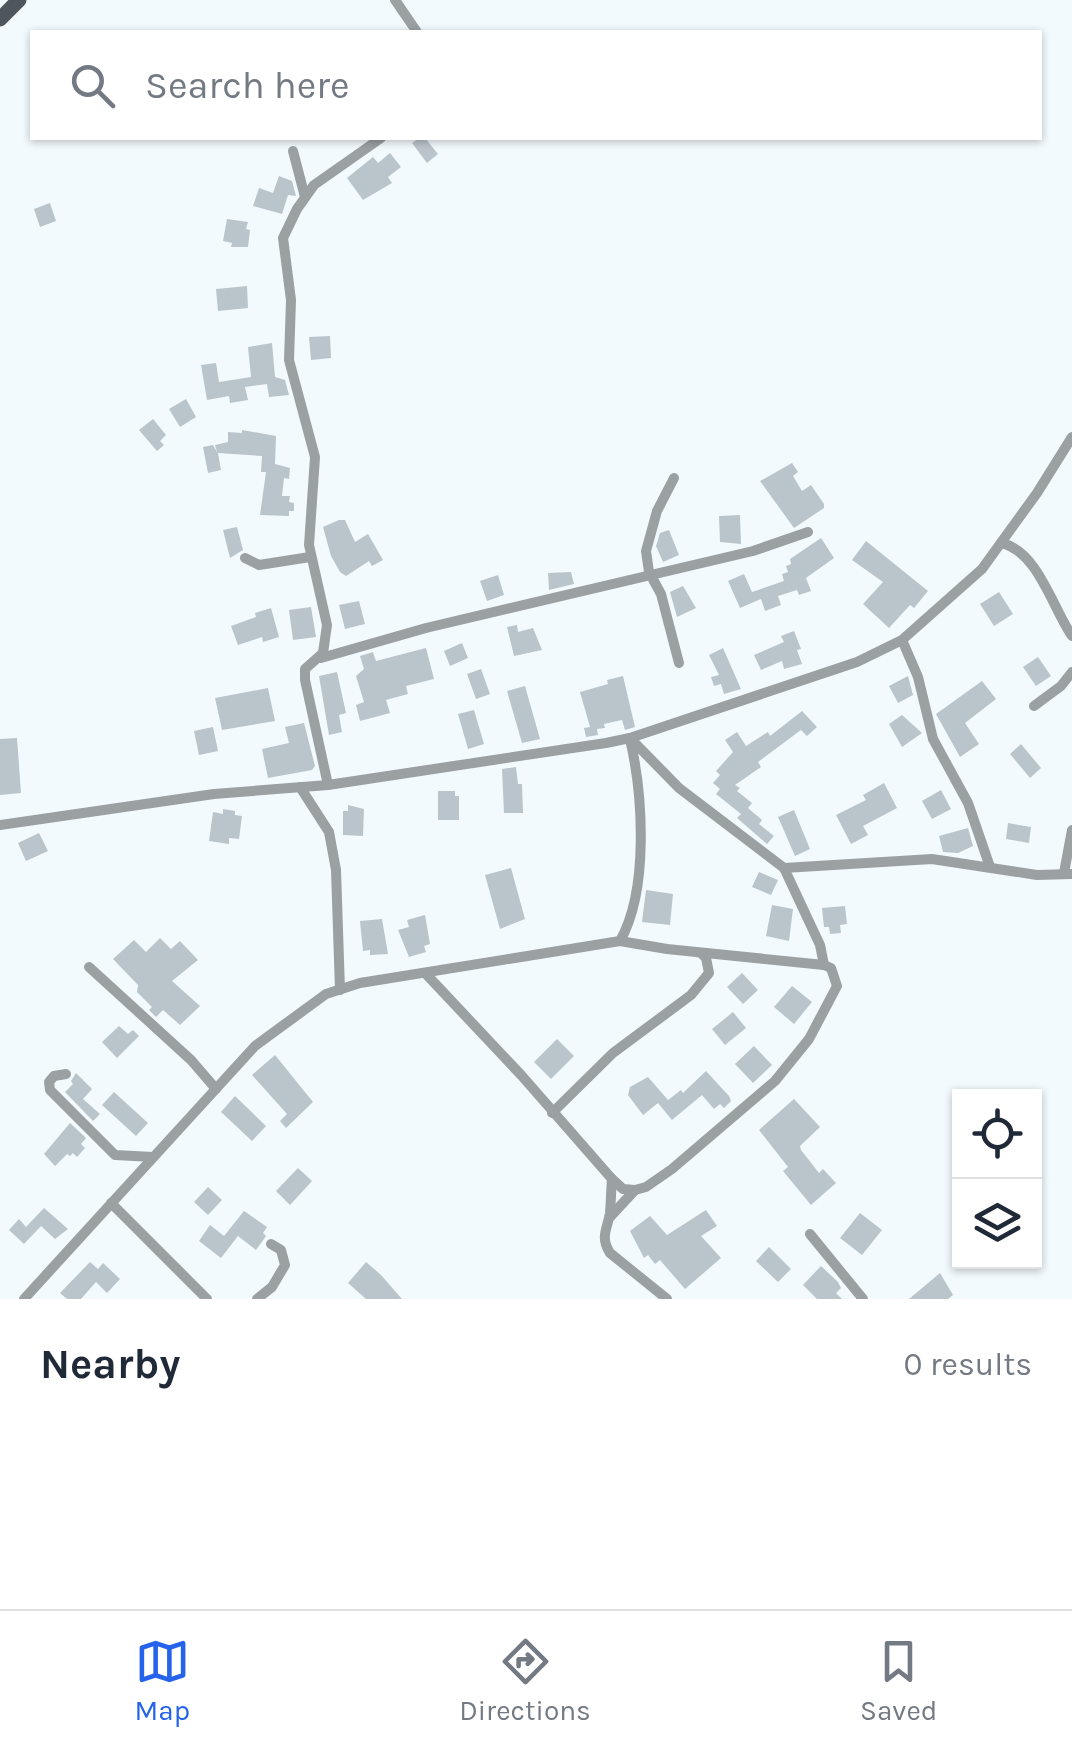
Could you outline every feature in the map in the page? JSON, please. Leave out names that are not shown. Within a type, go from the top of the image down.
[{"type":"main road","points":[[0,19],[19,0]]},
{"type":"street","points":[[395,0],[416,30]]},
{"type":"street","points":[[328,786],[305,680],[305,669],[324,654],[327,625],[310,557],[308,529],[315,457],[289,360],[291,300],[284,238],[314,185],[378,140]]},
{"type":"street","points":[[293,151],[305,197]]},
{"type":"street","points":[[0,824],[214,794],[328,786],[630,738],[856,662],[902,640],[982,568],[1037,494],[1072,437]]},
{"type":"street","points":[[674,478],[650,530],[646,551],[680,663]]},
{"type":"street","points":[[317,659],[426,628],[753,551],[808,532]]},
{"type":"street","points":[[1000,543],[1014,546],[1027,559],[1072,636]]},
{"type":"street","points":[[245,558],[259,565],[310,557]]},
{"type":"street","points":[[902,640],[918,678],[933,739],[968,803],[990,867]]},
{"type":"street","points":[[1034,706],[1062,686],[1072,672]]},
{"type":"street","points":[[630,738],[679,788],[784,868],[820,945],[824,965]]},
{"type":"street","points":[[620,941],[636,888],[641,845],[630,738]]},
{"type":"street","points":[[300,788],[330,832],[336,870],[340,990]]},
{"type":"street","points":[[784,868],[932,859],[1036,874],[1068,874],[1072,830]]},
{"type":"street","points":[[24,1299],[255,1046],[326,994],[360,983],[620,941],[830,968],[836,986],[788,1069],[672,1169],[635,1190],[610,1218]]},
{"type":"street","points":[[552,1113],[613,1053],[698,988],[708,972],[701,952]]},
{"type":"street","points":[[89,967],[192,1060],[216,1089]]},
{"type":"street","points":[[427,975],[612,1179],[623,1189],[635,1190]]},
{"type":"street","points":[[66,1074],[54,1076],[49,1082],[50,1090],[94,1137],[115,1155],[153,1157]]},
{"type":"street","points":[[612,1179],[610,1218],[604,1238],[610,1253],[668,1299]]},
{"type":"street","points":[[111,1204],[207,1299]]},
{"type":"street","points":[[810,1234],[863,1299]]},
{"type":"street","points":[[257,1299],[272,1287],[285,1265],[282,1250],[271,1244]]},
{"type":"building","points":[[427,140],[438,154],[427,163],[412,143]]},
{"type":"building","points":[[390,153],[401,167],[388,177],[392,183],[363,200],[347,178],[373,157],[378,163]]},
{"type":"building","points":[[279,176],[292,181],[296,196],[288,195],[282,214],[253,206],[259,188],[273,193]]},
{"type":"building","points":[[50,203],[56,221],[40,227],[34,209]]},
{"type":"building","points":[[227,219],[248,222],[248,247],[231,247],[232,243],[223,241]]},
{"type":"building","points":[[247,286],[248,308],[218,311],[216,289]]},
{"type":"building","points":[[330,336],[331,358],[311,360],[309,337]]},
{"type":"building","points":[[272,343],[275,377],[285,380],[289,395],[269,397],[267,384],[245,387],[248,400],[230,403],[229,396],[207,400],[201,365],[216,363],[219,382],[251,377],[248,347]]},
{"type":"building","points":[[186,399],[196,417],[180,427],[169,409]]},
{"type":"building","points":[[153,419],[166,435],[160,441],[164,445],[157,451],[139,430]]},
{"type":"building","points":[[242,430],[276,436],[275,464],[290,468],[289,479],[284,478],[282,496],[290,496],[289,502],[294,503],[289,516],[260,515],[266,472],[261,472],[262,456],[218,453],[221,470],[208,473],[203,447],[213,445],[217,452],[215,445],[228,442],[228,432]]},
{"type":"building","points":[[792,463],[798,472],[793,476],[802,491],[811,485],[824,504],[824,508],[794,528],[760,481]]},
{"type":"building","points":[[740,515],[741,544],[720,542],[719,516]]},
{"type":"building","points":[[345,520],[355,542],[368,534],[383,560],[372,566],[369,561],[346,576],[340,572],[323,527]]},
{"type":"building","points":[[237,527],[243,550],[230,558],[223,530]]},
{"type":"building","points":[[669,530],[679,555],[663,562],[656,546],[660,533]]},
{"type":"building","points":[[821,538],[834,558],[806,578],[811,591],[799,595],[797,590],[778,596],[781,605],[765,611],[761,599],[740,608],[728,581],[744,574],[752,592],[784,581],[782,574],[788,572],[790,559]]},
{"type":"building","points":[[866,541],[928,591],[889,628],[863,604],[883,582],[852,560]]},
{"type":"building","points":[[571,572],[574,584],[549,590],[548,573]]},
{"type":"building","points":[[498,575],[504,595],[487,601],[480,581]]},
{"type":"building","points":[[683,586],[696,608],[677,617],[670,592]]},
{"type":"building","points":[[999,592],[1013,614],[994,626],[980,604]]},
{"type":"building","points":[[359,601],[365,624],[345,629],[339,605]]},
{"type":"building","points":[[311,607],[316,637],[293,640],[289,610]]},
{"type":"building","points":[[271,608],[279,637],[263,642],[262,637],[238,645],[231,626]]},
{"type":"building","points":[[517,625],[518,632],[533,628],[542,650],[514,656],[507,627]]},
{"type":"building","points":[[794,631],[802,664],[784,669],[782,661],[761,670],[754,655],[784,642],[781,636]]},
{"type":"building","points":[[462,643],[468,658],[450,666],[444,651]]},
{"type":"building","points":[[426,648],[434,679],[406,686],[408,694],[386,700],[390,713],[360,721],[356,705],[364,702],[356,676],[364,669],[360,656],[373,652],[376,661]]},
{"type":"building","points":[[723,648],[741,689],[724,694],[721,684],[714,686],[711,677],[719,675],[709,655]]},
{"type":"building","points":[[1038,657],[1051,676],[1036,686],[1023,667]]},
{"type":"building","points":[[481,669],[490,694],[476,699],[467,674]]},
{"type":"building","points":[[337,672],[346,713],[339,715],[342,732],[329,735],[319,676]]},
{"type":"building","points":[[623,676],[635,727],[625,730],[622,720],[604,724],[605,728],[597,729],[598,735],[586,737],[584,728],[590,727],[580,692]]},
{"type":"building","points":[[908,676],[913,695],[898,703],[889,686]]},
{"type":"building","points":[[982,681],[996,699],[965,723],[979,744],[960,757],[936,714]]},
{"type":"building","points":[[525,686],[540,739],[522,743],[507,691]]},
{"type":"building","points":[[268,688],[275,721],[222,730],[215,698]]},
{"type":"building","points":[[474,710],[484,744],[468,749],[458,714]]},
{"type":"building","points":[[802,711],[817,727],[807,736],[801,730],[735,785],[752,803],[748,808],[762,820],[759,824],[774,836],[767,844],[737,818],[741,814],[716,794],[720,789],[713,783],[720,775],[716,771],[733,752],[725,740],[737,732],[746,746],[768,732],[770,736]]},
{"type":"building","points":[[902,715],[922,733],[902,747],[889,724]]},
{"type":"building","points":[[304,723],[315,766],[312,770],[268,778],[262,749],[289,743],[285,727]]},
{"type":"building","points":[[213,727],[218,751],[199,755],[194,731]]},
{"type":"building","points":[[17,738],[21,793],[0,795],[0,739]]},
{"type":"building","points":[[1021,744],[1041,768],[1030,778],[1010,754]]},
{"type":"building","points":[[516,767],[518,784],[522,784],[523,813],[504,813],[502,769]]},
{"type":"building","points":[[884,783],[897,808],[863,826],[868,835],[851,844],[836,815],[866,800],[863,795]]},
{"type":"building","points":[[941,790],[951,809],[932,819],[922,801]]},
{"type":"building","points":[[438,791],[455,791],[455,796],[459,796],[459,820],[438,820]]},
{"type":"building","points":[[348,805],[364,809],[363,836],[343,835],[343,811],[348,811]]},
{"type":"building","points":[[223,809],[242,816],[239,839],[229,838],[229,844],[209,841],[213,812],[223,814]]},
{"type":"building","points":[[794,810],[810,849],[795,856],[778,817]]},
{"type":"building","points":[[1008,823],[1031,827],[1029,843],[1006,839]]},
{"type":"building","points":[[968,828],[973,846],[958,853],[943,852],[939,836]]},
{"type":"building","points":[[39,833],[48,851],[26,861],[18,843]]},
{"type":"building","points":[[511,868],[525,919],[500,929],[485,875]]},
{"type":"building","points":[[759,872],[778,880],[771,895],[752,887]]},
{"type":"building","points":[[646,890],[673,894],[670,925],[642,922]]},
{"type":"building","points":[[772,905],[793,909],[789,941],[766,936]]},
{"type":"building","points":[[845,906],[847,924],[840,925],[841,933],[830,934],[829,927],[824,927],[822,908]]},
{"type":"building","points":[[425,915],[430,944],[424,946],[426,952],[409,957],[398,930],[409,927],[407,920]]},
{"type":"building","points":[[382,919],[388,954],[370,955],[370,950],[363,951],[360,921]]},
{"type":"building","points":[[160,938],[171,949],[180,941],[198,960],[172,981],[200,1006],[180,1025],[163,1010],[156,1017],[137,992],[138,985],[113,959],[134,940],[146,952]]},
{"type":"building","points":[[742,973],[758,990],[743,1004],[727,987]]},
{"type":"building","points":[[792,986],[812,1002],[794,1024],[774,1007]]},
{"type":"building","points":[[733,1012],[746,1028],[725,1045],[712,1029]]},
{"type":"building","points":[[119,1026],[128,1034],[133,1030],[139,1036],[117,1058],[102,1042]]},
{"type":"building","points":[[557,1039],[574,1056],[551,1079],[534,1062]]},
{"type":"building","points":[[754,1046],[772,1065],[753,1083],[735,1064]]},
{"type":"building","points":[[275,1055],[313,1102],[286,1128],[280,1121],[287,1114],[252,1075]]},
{"type":"building","points":[[706,1071],[729,1096],[731,1101],[724,1108],[720,1104],[714,1109],[702,1095],[672,1120],[658,1103],[643,1115],[628,1095],[630,1087],[648,1077],[668,1100],[681,1090],[683,1093]]},
{"type":"building","points":[[76,1073],[92,1089],[83,1099],[100,1114],[93,1121],[65,1092]]},
{"type":"building","points":[[114,1092],[148,1123],[136,1136],[102,1105]]},
{"type":"building","points":[[235,1096],[266,1126],[252,1141],[221,1112]]},
{"type":"building","points":[[794,1099],[820,1127],[800,1146],[801,1150],[819,1173],[823,1169],[836,1183],[811,1205],[783,1171],[788,1167],[759,1130]]},
{"type":"building","points":[[70,1123],[86,1138],[81,1144],[85,1148],[77,1157],[67,1154],[55,1166],[44,1154]]},
{"type":"building","points":[[298,1168],[312,1181],[290,1205],[276,1191]]},
{"type":"building","points":[[208,1187],[222,1200],[208,1215],[194,1202]]},
{"type":"building","points":[[44,1208],[68,1229],[55,1239],[41,1226],[24,1244],[9,1230],[19,1219],[26,1227]]},
{"type":"building","points":[[706,1210],[717,1226],[701,1236],[721,1258],[685,1289],[660,1260],[655,1264],[648,1255],[644,1258],[630,1231],[650,1216],[667,1235]]},
{"type":"building","points":[[244,1211],[267,1227],[256,1250],[238,1236],[221,1258],[199,1241],[210,1225],[224,1236]]},
{"type":"building","points":[[860,1213],[882,1230],[862,1255],[840,1238]]},
{"type":"building","points":[[769,1247],[791,1269],[778,1282],[756,1261]]},
{"type":"building","points":[[90,1262],[98,1269],[103,1263],[120,1279],[107,1293],[96,1282],[81,1299],[67,1299],[60,1293]]},
{"type":"building","points":[[366,1262],[402,1299],[366,1299],[348,1283]]},
{"type":"building","points":[[821,1266],[838,1282],[841,1288],[836,1293],[842,1299],[817,1299],[803,1285]]},
{"type":"building","points":[[940,1273],[953,1295],[948,1299],[909,1299]]}]
